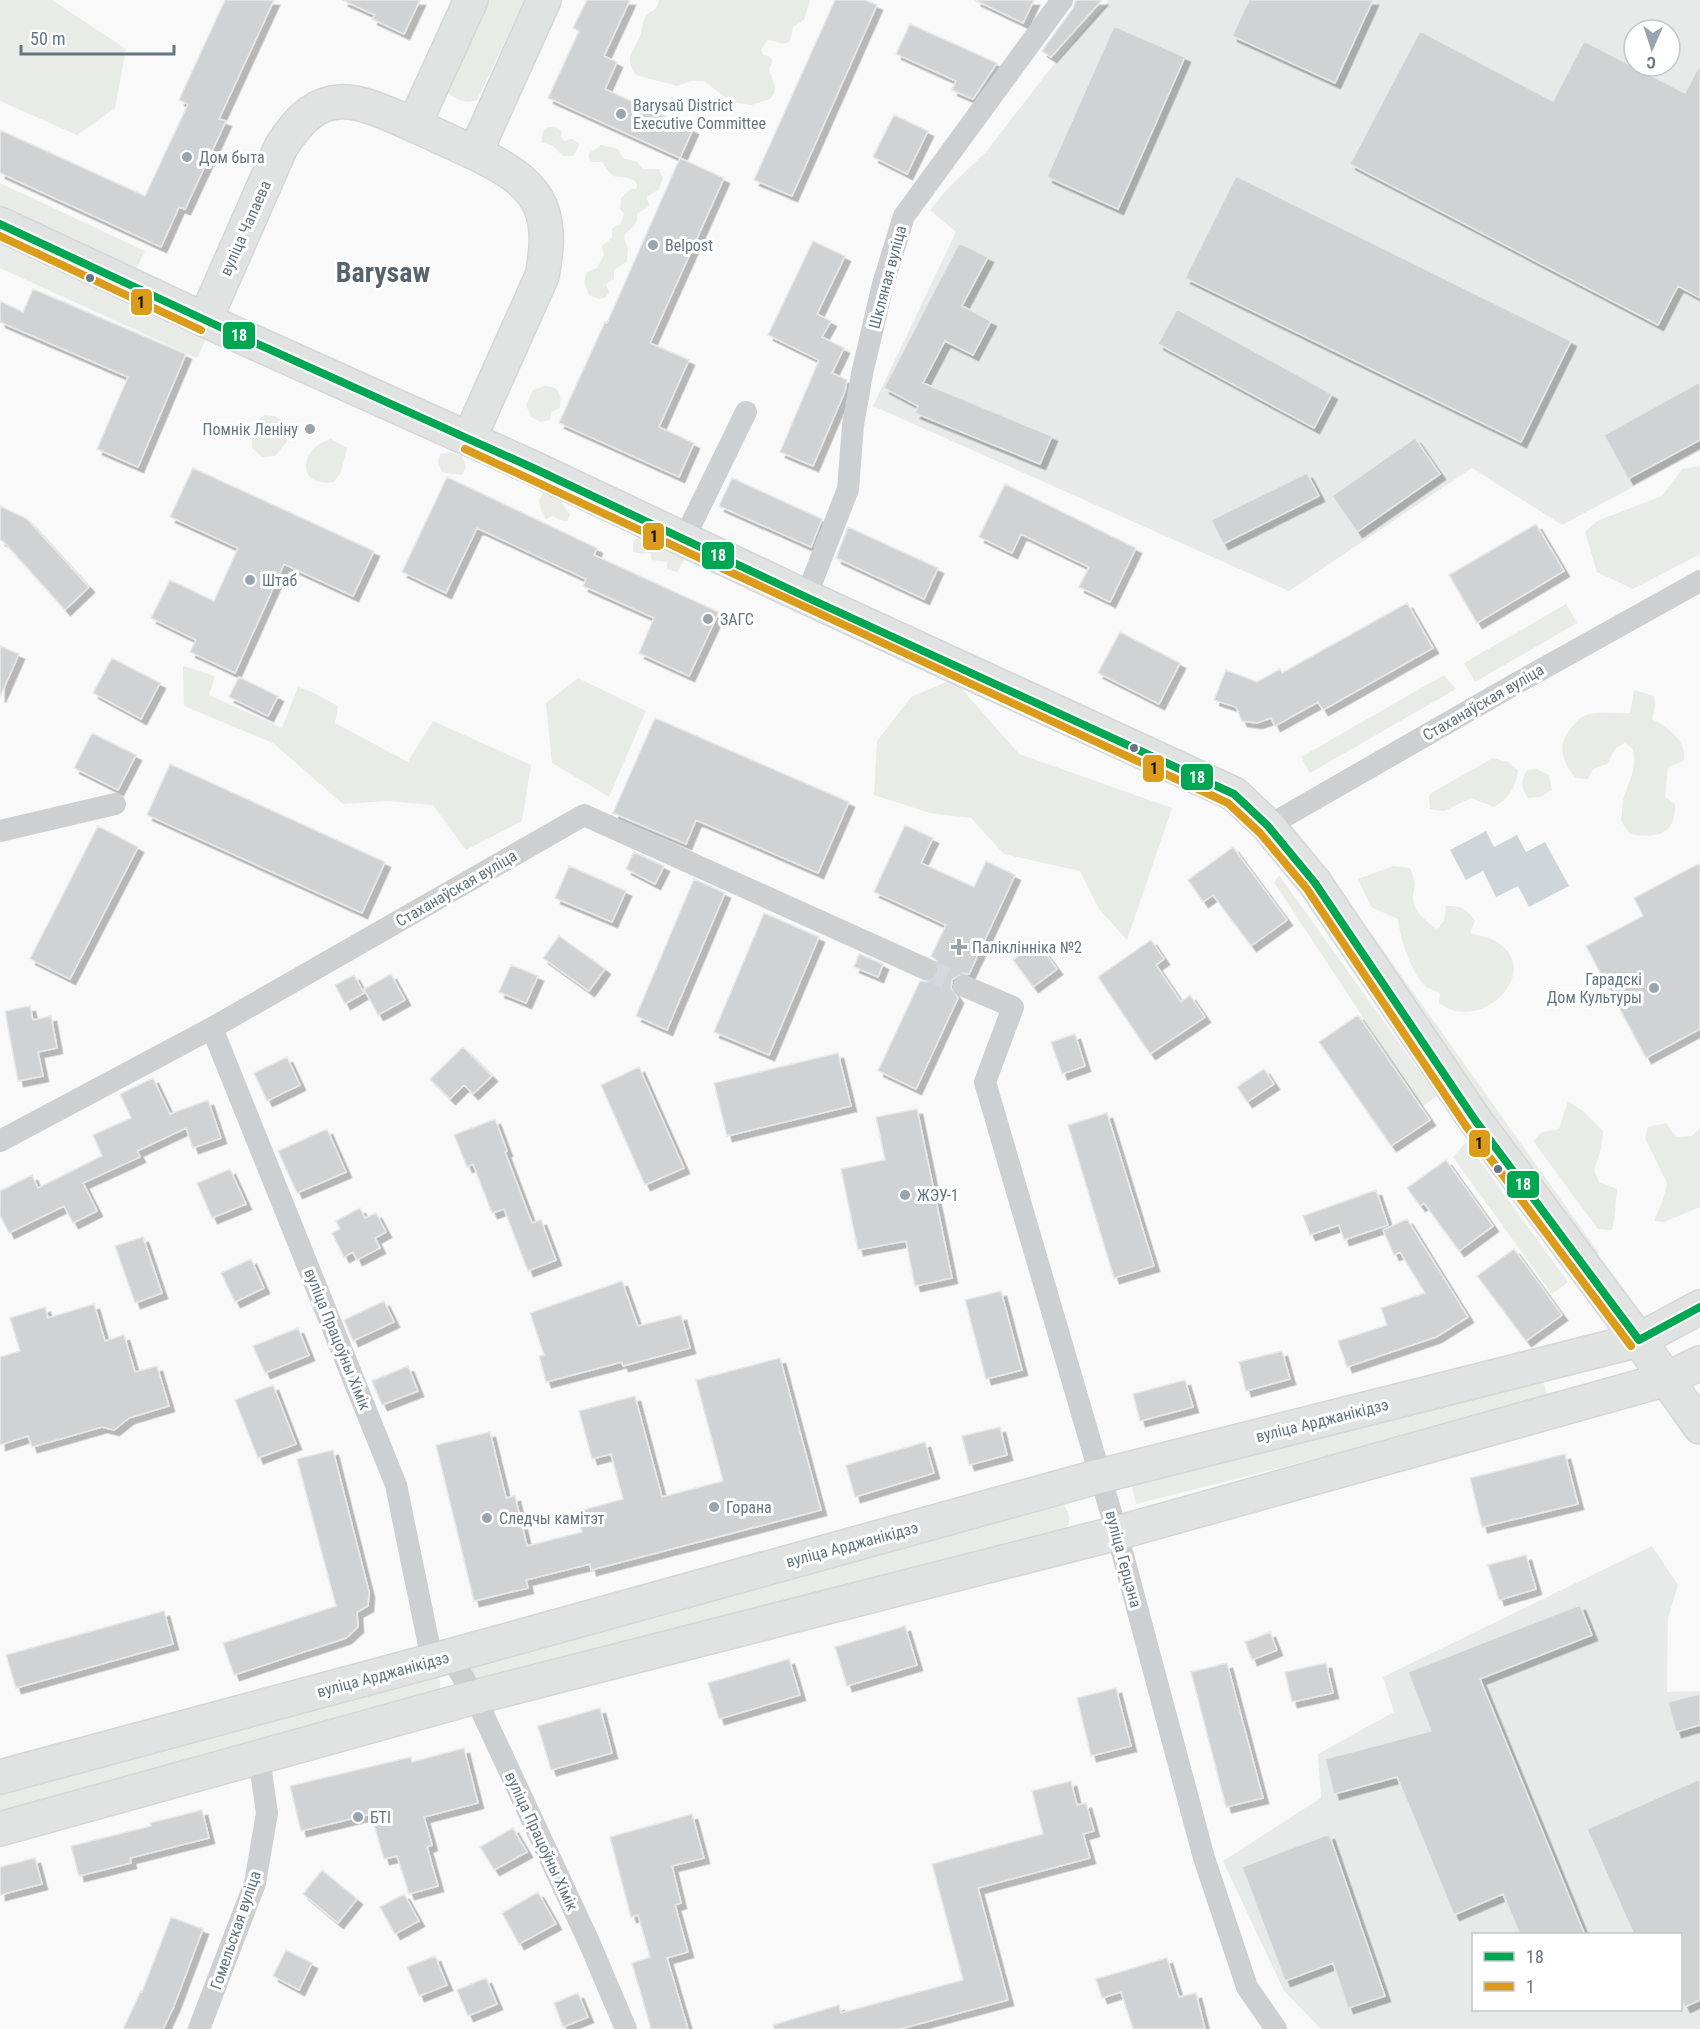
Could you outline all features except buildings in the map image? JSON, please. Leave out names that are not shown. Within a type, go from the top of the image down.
[{"type":"main road","points":[[414,125],[471,0]]},
{"type":"main road","points":[[475,153],[544,0]]},
{"type":"main road","name":"вуліца Чапаева","points":[[206,320],[281,147],[295,125],[313,109],[331,102],[351,102],[385,112],[414,125],[506,168],[536,196],[544,214],[548,234],[542,276],[469,439]]},
{"type":"main road","points":[[0,224],[1234,794],[1268,826],[1315,883],[1475,1120],[1639,1340],[1700,1427]]},
{"type":"main road","name":"вуліца Арджанікідзэ","points":[[0,1777],[1100,1476],[1639,1340],[1700,1307]]},
{"type":"main road","points":[[0,1829],[475,1697],[1118,1533],[1667,1379],[1700,1363]]},
{"type":"street","name":"Шкляная вуліца","points":[[806,597],[848,489],[852,425],[862,374],[883,284],[904,216],[1062,0]]},
{"type":"street","points":[[684,540],[746,412]]},
{"type":"street","name":"Стаханаўская вуліца","points":[[1268,826],[1700,581]]},
{"type":"street","points":[[0,831],[114,804]]},
{"type":"street","name":"Стаханаўская вуліца","points":[[0,1141],[212,1028],[584,815],[926,969]]},
{"type":"street","name":"вуліца Герцэна","points":[[964,986],[1013,1007],[985,1082],[1118,1533],[1204,1858],[1247,1987],[1276,2029]]},
{"type":"street","name":"вуліца Працоўны Хімік","points":[[212,1028],[396,1485],[441,1658],[475,1697],[589,1941],[626,2029]]},
{"type":"street","name":"Гомельская вуліца","points":[[200,2029],[255,1883],[267,1814],[259,1758]]},
{"type":"shaded area","points":[[0,0],[52,0],[126,49],[115,108],[77,135],[0,101]]},
{"type":"shaded area","points":[[484,0],[525,0],[477,100],[463,101],[450,95],[448,88]]},
{"type":"shaded area","points":[[659,0],[810,0],[804,20],[793,27],[790,41],[781,43],[767,40],[761,50],[763,55],[773,60],[769,70],[775,86],[774,94],[770,99],[751,105],[738,103],[725,97],[704,81],[691,81],[677,86],[636,75],[630,63],[630,55],[641,34],[644,20],[657,7]]},
{"type":"shaded area","points":[[1109,0],[1700,0],[1700,451],[1562,525],[1472,468],[1289,591],[873,406],[956,232],[930,210],[949,187],[987,151],[1046,74]]},
{"type":"shaded area","points":[[549,127],[562,131],[561,136],[564,141],[572,139],[579,143],[573,156],[563,156],[553,146],[541,142],[544,129]]},
{"type":"shaded area","points":[[601,145],[618,149],[623,158],[637,162],[643,169],[659,169],[663,179],[659,189],[647,197],[649,206],[637,214],[635,224],[625,234],[624,239],[628,248],[627,261],[614,270],[614,279],[606,284],[609,292],[606,297],[599,299],[589,295],[585,283],[586,275],[587,272],[597,268],[604,255],[602,246],[612,238],[612,229],[620,225],[624,214],[620,209],[621,198],[631,189],[636,189],[637,184],[628,178],[613,176],[602,162],[593,162],[589,159],[589,153]]},
{"type":"shaded area","points":[[0,183],[145,251],[133,275],[0,212]]},
{"type":"shaded area","points":[[0,241],[208,335],[197,358],[0,268]]},
{"type":"shaded area","points":[[550,386],[558,392],[560,408],[551,412],[550,420],[541,422],[531,417],[526,405],[533,390]]},
{"type":"shaded area","points":[[265,415],[275,416],[285,422],[287,441],[275,456],[262,457],[252,448],[254,429]]},
{"type":"shaded area","points":[[331,439],[347,448],[341,472],[334,482],[322,483],[313,480],[308,474],[307,458],[320,444]]},
{"type":"shaded area","points":[[450,452],[462,456],[466,467],[462,475],[442,472],[438,462],[440,454]]},
{"type":"shaded area","points":[[1700,466],[1700,554],[1633,589],[1597,572],[1585,532],[1597,521],[1662,496],[1682,469]]},
{"type":"shaded area","points":[[543,493],[556,497],[562,503],[570,515],[567,521],[553,516],[546,519],[539,501]]},
{"type":"shaded area","points":[[637,538],[648,538],[654,544],[663,545],[678,552],[685,558],[677,572],[667,569],[667,562],[652,560],[650,553],[633,552],[633,542]]},
{"type":"shaded area","points":[[1566,604],[1577,623],[1475,682],[1464,663]]},
{"type":"shaded area","points":[[183,666],[215,676],[209,695],[282,728],[298,687],[338,706],[335,723],[408,762],[433,721],[531,765],[522,821],[466,850],[433,805],[387,801],[343,804],[273,743],[184,706]]},
{"type":"shaded area","points":[[1444,675],[1456,689],[1310,773],[1301,757]]},
{"type":"shaded area","points":[[578,678],[646,711],[609,797],[552,763],[546,703]]},
{"type":"shaded area","points":[[953,679],[1019,754],[1172,808],[1127,940],[1099,909],[1080,871],[1004,854],[971,818],[930,813],[874,795],[877,741],[911,697]]},
{"type":"shaded area","points":[[1634,690],[1654,696],[1655,707],[1652,719],[1675,736],[1683,747],[1684,754],[1684,761],[1668,767],[1665,797],[1675,804],[1672,822],[1663,832],[1648,836],[1630,834],[1621,821],[1623,801],[1633,771],[1633,749],[1625,743],[1616,748],[1607,764],[1593,769],[1588,779],[1576,778],[1567,766],[1563,753],[1567,733],[1579,719],[1593,714],[1630,713]]},
{"type":"shaded area","points":[[1493,758],[1508,762],[1518,770],[1516,782],[1504,800],[1494,807],[1471,798],[1444,811],[1430,809],[1429,796],[1433,792]]},
{"type":"shaded area","points":[[1537,769],[1549,775],[1552,790],[1540,797],[1528,798],[1522,781],[1527,770]]},
{"type":"shaded area","points":[[1486,831],[1494,847],[1517,835],[1526,852],[1545,842],[1569,886],[1529,907],[1518,886],[1496,897],[1483,871],[1466,880],[1450,850]]},
{"type":"shaded area","points":[[1393,866],[1410,868],[1414,882],[1415,906],[1420,915],[1437,929],[1444,921],[1446,906],[1459,907],[1469,913],[1475,921],[1470,933],[1494,940],[1509,953],[1514,966],[1512,979],[1495,1001],[1482,1009],[1467,1012],[1452,1010],[1439,1003],[1440,993],[1426,987],[1421,981],[1407,955],[1398,919],[1371,907],[1358,879]]},
{"type":"shaded area","points":[[1279,875],[1437,1096],[1422,1107],[1274,882]]},
{"type":"shaded area","points":[[1371,933],[1599,1253],[1594,1256],[1366,937]]},
{"type":"shaded area","points":[[1568,1101],[1584,1112],[1603,1131],[1601,1149],[1594,1170],[1599,1182],[1617,1189],[1612,1230],[1598,1229],[1533,1141],[1542,1132],[1559,1129]]},
{"type":"shaded area","points":[[1666,1123],[1676,1137],[1692,1136],[1700,1128],[1700,1207],[1664,1222],[1654,1221],[1667,1183],[1645,1138],[1648,1127]]},
{"type":"shaded area","points":[[1466,1142],[1568,1282],[1552,1294],[1453,1157]]},
{"type":"shaded area","points":[[1542,1378],[1549,1400],[1136,1504],[1131,1482]]},
{"type":"shaded area","points":[[1054,1504],[1064,1505],[1068,1512],[1069,1522],[1064,1533],[482,1683],[468,1673],[472,1658]]},
{"type":"shaded area","points":[[1652,1546],[1678,1585],[1668,1618],[1667,1692],[1700,1691],[1700,2029],[1321,2029],[1284,1991],[1223,1861],[1321,1798],[1318,1754],[1394,1712],[1383,1677]]},
{"type":"shaded area","points":[[435,1676],[440,1681],[440,1692],[0,1817],[0,1788]]},
{"type":"tunnel","points":[[926,969],[964,986]]},
{"type":"transit line","name":"18","points":[[0,224],[220,327],[531,467],[806,597],[1234,794],[1268,826],[1315,883],[1475,1120],[1639,1340],[1700,1307]]},
{"type":"transit line","name":"1","points":[[0,236],[201,330]]},
{"type":"transit line","name":"1","points":[[465,449],[1228,803],[1260,833],[1307,889],[1466,1126],[1631,1346]]},
{"type":"place","name":"Barysaŭ District Executive Committee","points":[[621,114]]},
{"type":"place","name":"Дом быта","points":[[187,157]]},
{"type":"place","name":"Belpost","points":[[653,245]]},
{"type":"place","name":"Помнік Леніну","points":[[310,429]]},
{"type":"place","name":"Штаб","points":[[250,580]]},
{"type":"place","name":"ЗАГС","points":[[708,619]]},
{"type":"place","name":"Паліклінніка №2","points":[[959,947]]},
{"type":"place","name":"Гарадскі Дом Культуры","points":[[1654,988]]},
{"type":"place","name":"ЖЭУ-1","points":[[905,1195]]},
{"type":"place","name":"Горана","points":[[714,1507]]},
{"type":"place","name":"Следчы камітэт","points":[[487,1518]]},
{"type":"place","name":"БТІ","points":[[358,1817]]},
{"type":"district","name":"Barysaw","points":[[383,272]]}]
